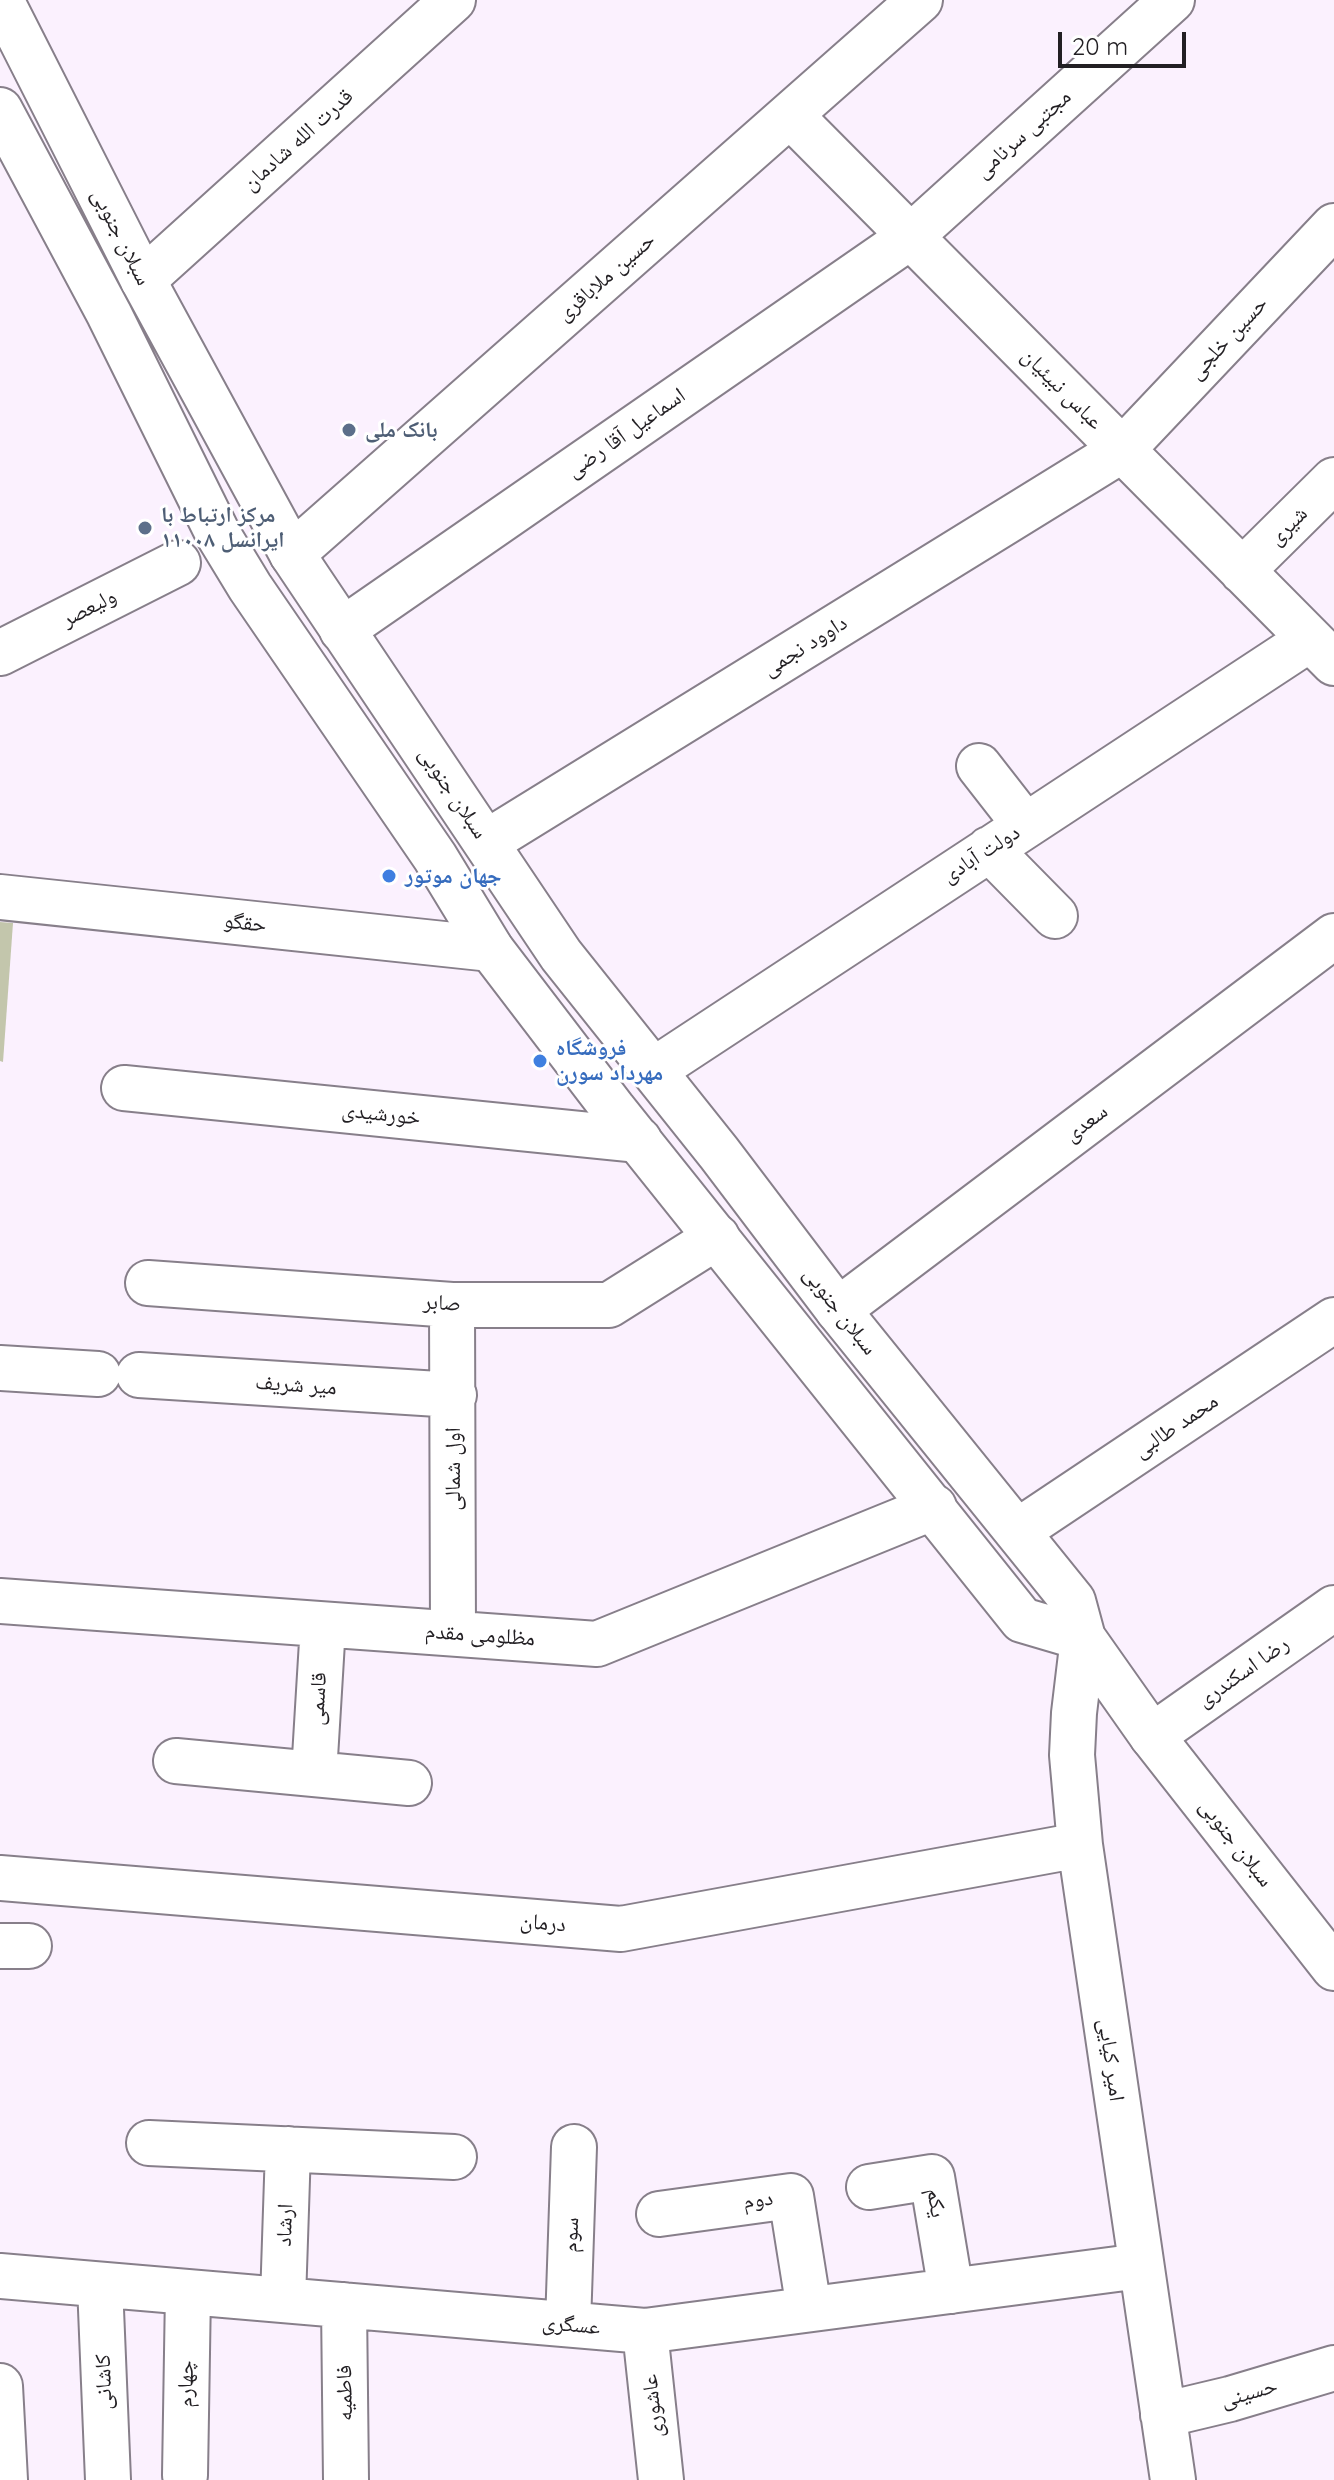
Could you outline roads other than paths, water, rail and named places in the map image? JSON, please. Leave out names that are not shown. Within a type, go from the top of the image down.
[{"type":"street","name":"قدرت الله شادمان","points":[[143,280],[453,0]]},
{"type":"street","name":"حسین ملاباقری","points":[[250,587],[292,554],[920,0]]},
{"type":"street","name":"مجتبی سرنامی","points":[[910,237],[1172,0]]},
{"type":"street","name":"سبلان جنوبی","points":[[5,5],[143,280],[292,554],[561,955],[654,1070],[838,1310],[1073,1601],[1083,1638],[1152,1736],[1331,1958]]},
{"type":"street","name":"سبلان جنوبی","points":[[0,110],[109,314],[219,536],[250,587],[435,857],[491,949],[639,1140],[1022,1620],[1083,1638]]},
{"type":"street","name":"عباس نبیئیان","points":[[790,115],[1322,651]]},
{"type":"street","name":"حسین خلجی","points":[[1122,450],[1334,226]]},
{"type":"street","name":"اسماعیل آقا رضی","points":[[342,630],[910,237]]},
{"type":"street","name":"داوود نجمی","points":[[435,857],[482,836],[1122,450]]},
{"type":"street","name":"شیری","points":[[1242,571],[1334,480]]},
{"type":"street","name":"ولیعصر","points":[[0,653],[178,563]]},
{"type":"street","name":"دولت آبادی","points":[[654,1070],[1025,825],[1322,651]]},
{"type":"street","points":[[979,766],[1025,825]]},
{"type":"street","points":[[989,849],[1055,916]]},
{"type":"street","name":"حقگو","points":[[0,897],[491,949]]},
{"type":"street","name":"سعدی","points":[[797,1336],[838,1310],[1334,936]]},
{"type":"street","name":"خورشیدی","points":[[124,1088],[639,1140]]},
{"type":"street","name":"صابر","points":[[148,1283],[452,1305],[609,1305],[717,1237]]},
{"type":"street","name":"اول شمالی","points":[[452,1305],[453,1633]]},
{"type":"street","name":"محمد طالبی","points":[[1018,1531],[1334,1320]]},
{"type":"street","name":"میر شریف","points":[[0,1368],[454,1395]]},
{"type":"street","name":"مظلومی مقدم","points":[[0,1601],[597,1644],[934,1507]]},
{"type":"street","name":"رضا اسکندری","points":[[1152,1736],[1334,1608]]},
{"type":"street","name":"قاسمی","points":[[314,1774],[323,1625]]},
{"type":"street","name":"امیر کیایی","points":[[1083,1638],[1072,1755],[1080,1845],[1173,2480]]},
{"type":"street","points":[[176,1761],[409,1783]]},
{"type":"street","name":"درمان","points":[[0,1878],[621,1929],[1080,1845]]},
{"type":"street","points":[[149,2143],[454,2157]]},
{"type":"street","name":"سوم","points":[[568,2324],[574,2147]]},
{"type":"street","name":"ارشاد","points":[[283,2300],[288,2149]]},
{"type":"street","name":"یکم","points":[[869,2187],[932,2177],[951,2291]]},
{"type":"street","name":"دوم","points":[[659,2214],[791,2196],[809,2309]]},
{"type":"street","name":"عسگری","points":[[0,2276],[645,2331],[1140,2266]]},
{"type":"street","name":"کاشانی","points":[[100,2285],[108,2480]]},
{"type":"street","name":"چهارم","points":[[185,2475],[188,2292]]},
{"type":"street","name":"فاطمیه","points":[[344,2305],[346,2480]]},
{"type":"street","name":"عاشوری","points":[[645,2331],[661,2480]]},
{"type":"street","name":"حسینی","points":[[1163,2415],[1334,2368]]},
{"type":"street","points":[[0,2386],[5,2480]]},
{"type":"place","name":"بانک ملی","points":[[349,430]]},
{"type":"place","name":"مرکز ارتباط با ایرانسل ۱۱۰۰۸","points":[[145,528]]},
{"type":"place","name":"جهان موتور","points":[[389,876]]},
{"type":"place","name":"فروشگاه مهرداد سورن","points":[[540,1061]]}]
